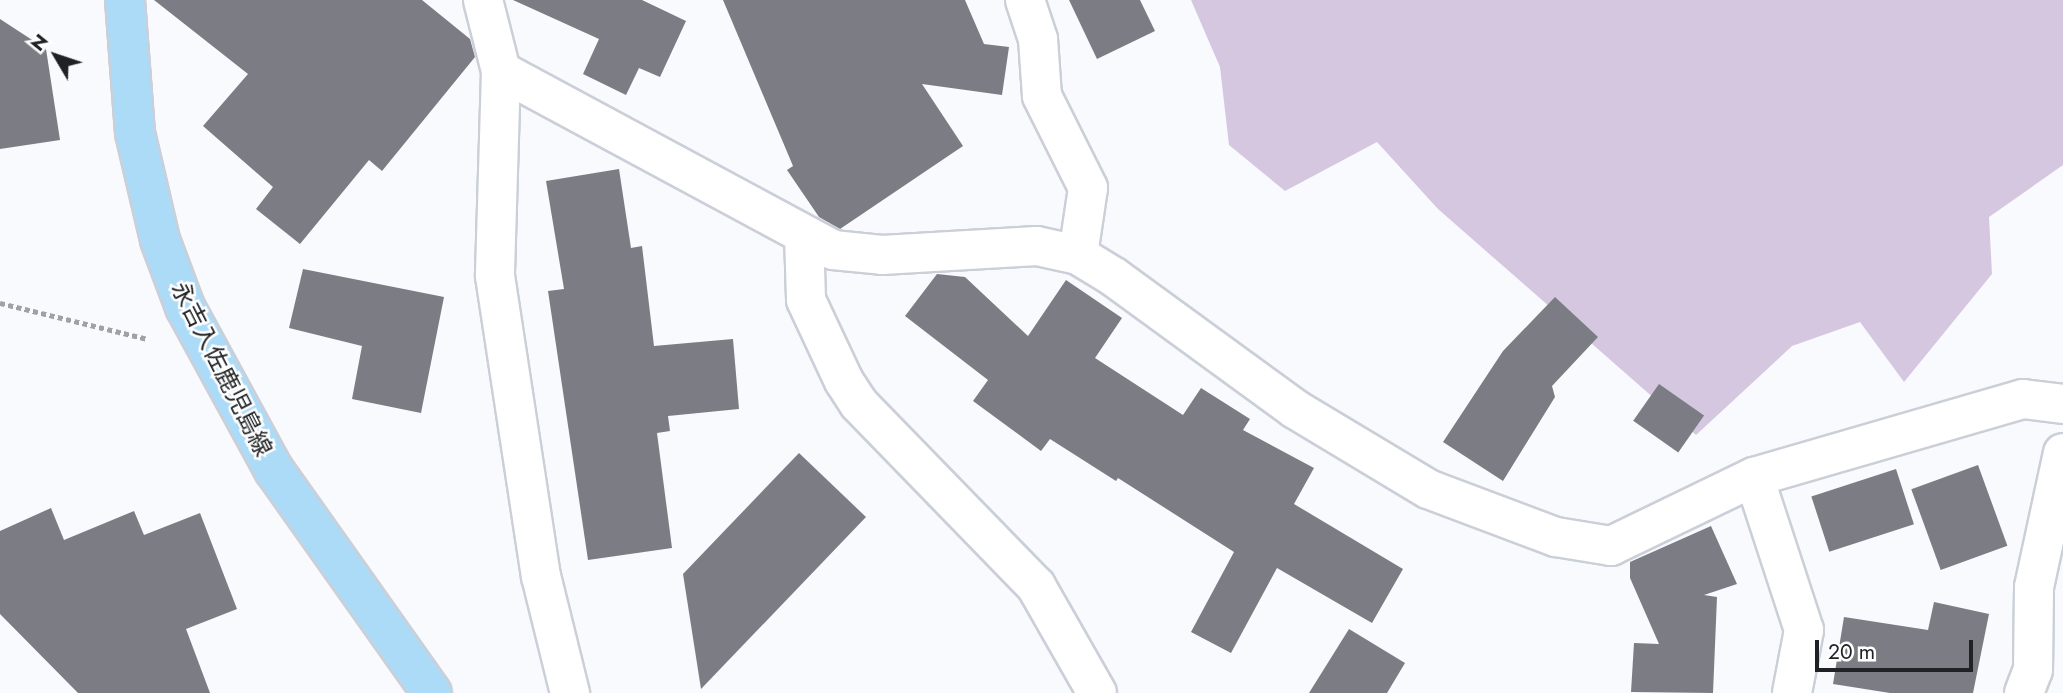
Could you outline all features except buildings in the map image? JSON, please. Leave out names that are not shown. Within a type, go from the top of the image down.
[{"type":"main road","name":"永吉入佐鹿児島線","points":[[125,0],[135,133],[160,240],[185,307],[274,470],[432,693]]},
{"type":"street","points":[[483,0],[501,71],[495,276],[541,576],[570,693]]},
{"type":"street","points":[[1025,0],[1038,39],[1042,96],[1088,188],[1078,256]]},
{"type":"street","points":[[501,71],[833,250],[882,254],[1037,246],[1078,256],[1114,277],[1295,409],[1428,489],[1556,537],[1611,546],[1754,477],[2023,399],[2063,404]]},
{"type":"street","points":[[804,235],[806,300],[844,381],[859,404],[1036,586],[1097,693]]},
{"type":"street","points":[[2024,693],[2033,670],[2034,587],[2063,453]]},
{"type":"street","points":[[1754,477],[1804,630],[1792,693]]},
{"type":"path","points":[[0,303],[148,339]]},
{"type":"shaded area","points":[[1191,0],[2063,0],[2063,165],[1989,217],[1992,274],[1904,382],[1860,322],[1792,346],[1696,435],[1438,209],[1377,142],[1285,191],[1229,145],[1220,67]]}]
